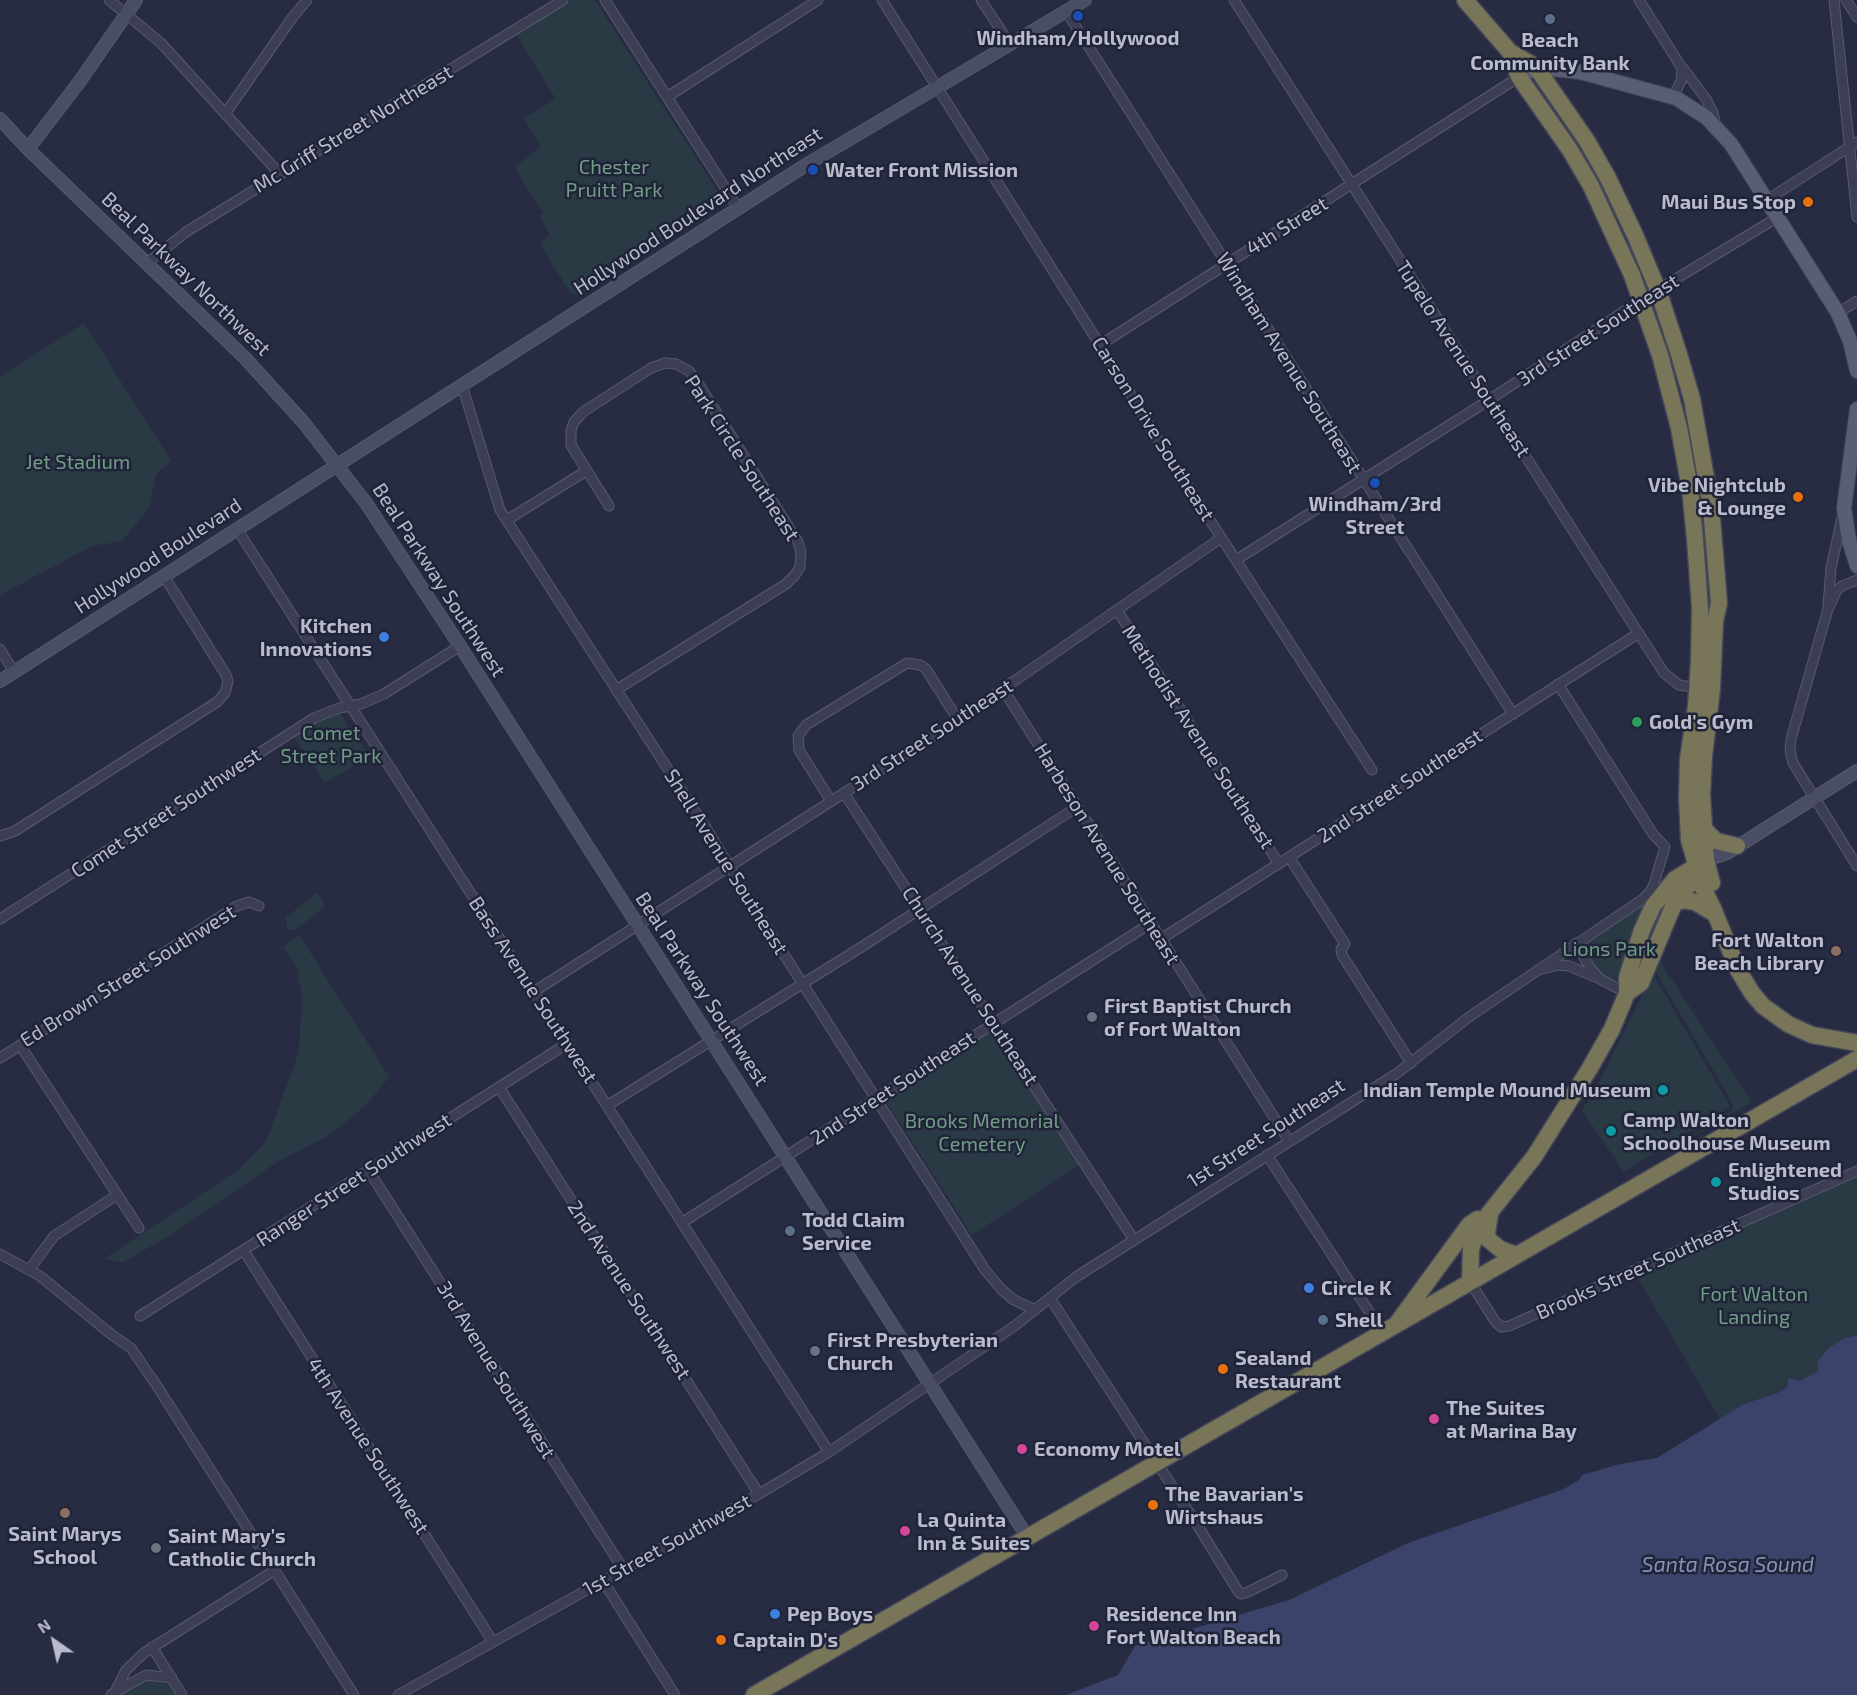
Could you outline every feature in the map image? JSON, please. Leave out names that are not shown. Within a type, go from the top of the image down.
[{"type":"highway","points":[[1465,0],[1510,52],[1536,67],[1587,141],[1608,178],[1658,290],[1692,399],[1709,487],[1719,603],[1705,688],[1688,759],[1687,798],[1689,840],[1713,886],[1714,911],[1738,970],[1748,988],[1763,1006],[1788,1024],[1812,1035],[1857,1043]]},
{"type":"highway","points":[[1510,52],[1519,77],[1570,150],[1591,186],[1618,243],[1660,355],[1673,404],[1690,489],[1705,688],[1703,868],[1674,904],[1641,983],[1627,993]]},
{"type":"highway","points":[[1703,828],[1716,841],[1732,849]]},
{"type":"highway","points":[[1470,1282],[1472,1243],[1479,1226],[1534,1157],[1612,1029],[1627,993],[1627,977],[1653,906],[1676,879],[1703,868]]},
{"type":"highway","points":[[1674,904],[1682,900],[1695,902],[1714,911]]},
{"type":"highway","points":[[754,1695],[1857,1059]]},
{"type":"highway","points":[[1490,1210],[1488,1239],[1500,1250],[1516,1256]]},
{"type":"highway","points":[[1389,1330],[1469,1225],[1490,1210]]},
{"type":"main road","points":[[28,148],[75,88],[136,0]]},
{"type":"main road","name":"Hollywood Boulevard Northeast","points":[[338,464],[832,148],[1085,0]]},
{"type":"main road","points":[[1519,77],[1536,67],[1580,72],[1673,97],[1690,105],[1716,126],[1731,144],[1838,313],[1850,341],[1857,371]]},
{"type":"main road","name":"Beal Parkway Northwest","points":[[0,119],[261,375],[338,464]]},
{"type":"main road","points":[[1857,409],[1844,508],[1849,540],[1857,566]]},
{"type":"main road","name":"Hollywood Boulevard","points":[[0,681],[338,464]]},
{"type":"main road","name":"Beal Parkway Southwest","points":[[338,464],[388,534],[1029,1538]]},
{"type":"main road","points":[[1703,868],[1857,771]]},
{"type":"street","points":[[109,0],[161,43],[279,173]]},
{"type":"street","points":[[225,114],[286,26],[307,0]]},
{"type":"street","name":"Mc Griff Street Northeast","points":[[147,263],[186,232],[279,173],[563,0]]},
{"type":"street","points":[[605,0],[738,208]]},
{"type":"street","points":[[667,97],[818,0]]},
{"type":"street","name":"Carson Drive Southeast","points":[[882,0],[1158,440],[1372,770]]},
{"type":"street","points":[[981,0],[1010,44]]},
{"type":"street","name":"Tupelo Avenue Southeast","points":[[1234,0],[1664,673],[1671,681],[1679,685],[1705,688]]},
{"type":"street","points":[[1639,0],[1706,99],[1716,126]]},
{"type":"street","points":[[1834,0],[1854,145],[1857,217]]},
{"type":"street","points":[[1846,0],[1857,17]]},
{"type":"street","name":"Windham Avenue Southeast","points":[[1066,11],[1513,714]]},
{"type":"street","points":[[1673,97],[1683,76],[1681,65]]},
{"type":"street","name":"4th Street","points":[[1100,345],[1519,77]]},
{"type":"street","points":[[1767,200],[1854,145]]},
{"type":"street","name":"3rd Street Southeast","points":[[1236,560],[1490,400],[1641,300],[1778,218]]},
{"type":"street","points":[[1838,313],[1857,301]]},
{"type":"street","name":"Park Circle Southeast","points":[[609,506],[571,445],[571,430],[577,417],[651,368],[665,363],[676,364],[689,371],[696,380],[798,542],[801,552],[800,567],[786,584],[616,690]]},
{"type":"street","name":"Shell Avenue Southeast","points":[[462,385],[500,510],[985,1270],[1014,1300],[1035,1310]]},
{"type":"street","points":[[507,520],[586,471]]},
{"type":"street","points":[[1828,609],[1827,596],[1831,568],[1844,508]]},
{"type":"street","name":"Bass Avenue Southwest","points":[[237,529],[829,1452]]},
{"type":"street","name":"3rd Street Southeast","points":[[535,991],[958,720],[1221,538]]},
{"type":"street","points":[[0,836],[7,835],[24,825],[217,702],[225,693],[228,681],[226,675],[164,576]]},
{"type":"street","points":[[1857,580],[1837,590],[1828,609],[1820,644],[1791,739],[1790,751],[1793,763],[1857,866]]},
{"type":"street","name":"Methodist Avenue Southeast","points":[[1117,610],[1279,864]]},
{"type":"street","name":"2nd Street Southeast","points":[[1161,939],[1639,633]]},
{"type":"street","name":"Comet Street Southwest","points":[[0,919],[315,718],[384,694],[460,646]]},
{"type":"street","points":[[0,649],[14,672]]},
{"type":"street","points":[[831,801],[799,750],[798,736],[806,725],[907,663],[920,665],[926,669],[958,720]]},
{"type":"street","name":"1st Street Southeast","points":[[931,1384],[1035,1310],[1076,1277],[1411,1063],[1469,1017],[1650,892],[1665,847],[1653,834],[1558,684]]},
{"type":"street","name":"Harbeson Avenue Southeast","points":[[1003,689],[1289,1141]]},
{"type":"street","name":"Church Avenue Southeast","points":[[844,793],[1134,1240]]},
{"type":"street","points":[[608,1105],[803,984],[1077,807]]},
{"type":"street","name":"Methodist Avenue Southeast","points":[[1289,857],[1345,944],[1341,949],[1342,955],[1411,1063]]},
{"type":"street","name":"Ed Brown Street Southwest","points":[[0,1058],[237,906],[249,902],[259,906]]},
{"type":"street","name":"2nd Street Southeast","points":[[683,1222],[1151,923]]},
{"type":"street","points":[[1576,943],[1590,968],[1600,979]]},
{"type":"street","points":[[1538,971],[1558,965],[1569,966],[1627,993]]},
{"type":"street","name":"Ranger Street Southwest","points":[[140,1316],[568,1043]]},
{"type":"street","points":[[20,1045],[139,1228]]},
{"type":"street","name":"2nd Avenue Southwest","points":[[499,1088],[759,1494]]},
{"type":"street","points":[[1268,1155],[1389,1330]]},
{"type":"street","name":"3rd Avenue Southwest","points":[[369,1171],[623,1569]]},
{"type":"street","name":"Brooks Street Southeast","points":[[1470,1282],[1495,1321],[1501,1327],[1509,1326],[1857,1171]]},
{"type":"street","points":[[29,1270],[54,1236],[117,1194]]},
{"type":"street","name":"4th Avenue Southwest","points":[[244,1251],[493,1642]]},
{"type":"street","points":[[0,1254],[40,1276],[131,1348],[354,1695]]},
{"type":"street","points":[[1050,1298],[1238,1592],[1241,1594],[1248,1592],[1282,1575]]},
{"type":"street","name":"1st Street Southwest","points":[[398,1695],[759,1494],[829,1452],[931,1384]]},
{"type":"street","points":[[113,1694],[126,1670],[152,1647],[275,1570]]},
{"type":"street","points":[[603,1581],[675,1695]]},
{"type":"street","points":[[152,1647],[182,1695]]},
{"type":"street","points":[[113,1694],[146,1675],[172,1678]]},
{"type":"green space","name":"Chester Pruitt Park","points":[[570,0],[595,0],[725,203],[577,296],[570,292],[541,246],[542,241],[550,234],[539,216],[543,213],[514,167],[541,147],[524,118],[556,99],[515,33]]},
{"type":"green space","name":"Jet Stadium","points":[[84,323],[171,461],[156,474],[149,508],[122,541],[92,546],[0,595],[0,377]]},
{"type":"green space","name":"Comet Street Park","points":[[339,712],[370,756],[325,783],[294,736],[318,720]]},
{"type":"green space","points":[[317,893],[324,901],[324,908],[294,930],[289,930],[285,918]]},
{"type":"green space","name":"Lions Park","points":[[1651,895],[1621,977],[1612,979],[1604,976],[1594,967],[1583,943]]},
{"type":"green space","points":[[299,935],[389,1077],[365,1106],[328,1136],[277,1162],[171,1235],[123,1262],[104,1259],[238,1170],[266,1142],[299,1052],[302,997],[297,968],[283,947]]},
{"type":"green space","points":[[1657,957],[1752,1102],[1644,1165],[1732,1110],[1733,1104],[1656,973],[1651,972]]},
{"type":"green space","points":[[1653,974],[1730,1106],[1624,1172],[1582,1110],[1593,1094]]},
{"type":"green space","name":"Brooks Memorial Cemetery","points":[[992,1030],[1079,1165],[972,1235],[885,1100]]},
{"type":"green space","name":"Fort Walton Landing","points":[[1857,1171],[1857,1335],[1845,1338],[1818,1371],[1780,1392],[1744,1404],[1720,1419],[1634,1271]]},
{"type":"green space","points":[[148,1679],[168,1685],[175,1695],[118,1695]]},
{"type":"water","name":"Santa Rosa Sound","points":[[1857,1335],[1857,1695],[1066,1695],[1118,1675],[1135,1646],[1289,1600],[1408,1543],[1564,1489],[1579,1480],[1582,1475],[1620,1464],[1657,1458],[1744,1404],[1780,1392],[1788,1387],[1788,1378],[1800,1381],[1818,1371],[1818,1361],[1829,1348],[1845,1338]]},
{"type":"place","name":"Windham/Hollywood","points":[[1078,16]]},
{"type":"place","name":"Beach Community Bank","points":[[1550,19]]},
{"type":"place","name":"Water Front Mission","points":[[813,170]]},
{"type":"place","name":"Maui Bus Stop","points":[[1808,202]]},
{"type":"place","name":"Windham/3rd Street","points":[[1375,483]]},
{"type":"place","name":"Vibe Nightclub & Lounge","points":[[1798,497]]},
{"type":"place","name":"Kitchen Innovations","points":[[384,637]]},
{"type":"place","name":"Gold's Gym","points":[[1637,722]]},
{"type":"place","name":"Fort Walton Beach Library","points":[[1836,951]]},
{"type":"place","name":"First Baptist Church of Fort Walton","points":[[1092,1017]]},
{"type":"place","name":"Indian Temple Mound Museum","points":[[1663,1090]]},
{"type":"place","name":"Camp Walton Schoolhouse Museum","points":[[1611,1131]]},
{"type":"place","name":"Enlightened Studios","points":[[1716,1182]]},
{"type":"place","name":"Todd Claim Service","points":[[790,1231]]},
{"type":"place","name":"Circle K","points":[[1309,1288]]},
{"type":"place","name":"Shell","points":[[1323,1320]]},
{"type":"place","name":"First Presbyterian Church","points":[[815,1351]]},
{"type":"place","name":"Sealand Restaurant","points":[[1223,1369]]},
{"type":"place","name":"The Suites at Marina Bay","points":[[1434,1419]]},
{"type":"place","name":"Economy Motel","points":[[1022,1449]]},
{"type":"place","name":"The Bavarian's Wirtshaus","points":[[1153,1505]]},
{"type":"place","name":"Saint Marys School","points":[[65,1513]]},
{"type":"place","name":"La Quinta Inn & Suites","points":[[905,1531]]},
{"type":"place","name":"Saint Mary's Catholic Church","points":[[156,1548]]},
{"type":"place","name":"Pep Boys","points":[[775,1614]]},
{"type":"place","name":"Residence Inn Fort Walton Beach","points":[[1094,1626]]},
{"type":"place","name":"Captain D's","points":[[721,1640]]}]
